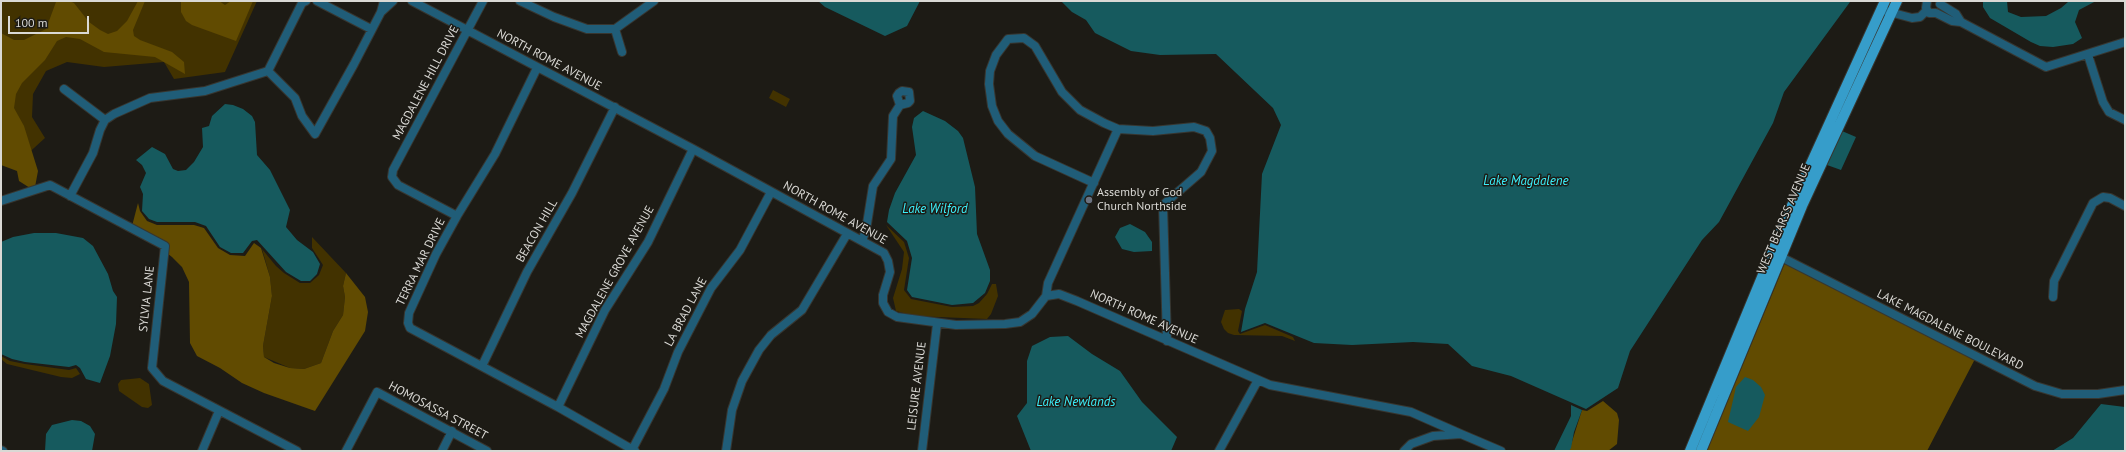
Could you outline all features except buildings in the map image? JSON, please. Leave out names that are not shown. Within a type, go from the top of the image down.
[{"type":"main road","name":"WEST BEARSS AVENUE","points":[[1690,451],[1777,255],[1802,206],[1897,1]]},
{"type":"main road","name":"WEST BEARSS AVENUE","points":[[1701,451],[1777,255],[1798,192],[1884,5]]},
{"type":"street","points":[[70,196],[93,153],[100,130],[105,120],[114,114],[150,98],[205,91],[268,71],[302,3],[306,1]]},
{"type":"street","points":[[316,1],[371,29]]},
{"type":"street","points":[[381,12],[384,1]]},
{"type":"street","points":[[268,71],[296,98],[302,116],[315,134],[371,29],[381,12],[392,1]]},
{"type":"street","name":"NORTH ROME AVENUE","points":[[412,1],[693,149],[884,253],[888,261],[890,272],[883,295],[883,303],[888,312],[897,317],[937,324],[1006,324],[1020,322],[1032,314],[1046,296],[1059,294],[1279,388],[1411,412],[1501,451]]},
{"type":"street","name":"MAGDALENE HILL DRIVE","points":[[457,216],[398,184],[392,177],[393,170],[483,1]]},
{"type":"street","points":[[520,1],[554,17],[587,29],[615,29],[654,1]]},
{"type":"street","points":[[1926,10],[1925,5],[1927,1]]},
{"type":"street","points":[[1936,13],[1940,9],[1939,3]]},
{"type":"street","points":[[1939,3],[1956,14],[1962,22]]},
{"type":"street","points":[[1884,5],[1893,12],[1912,18],[1920,16],[1926,10]]},
{"type":"street","points":[[1926,10],[1930,13],[1936,13],[1952,21],[1962,22],[2046,67],[2088,55],[2125,42]]},
{"type":"street","points":[[615,29],[622,52]]},
{"type":"street","points":[[1094,182],[1035,156],[1008,134],[998,121],[992,106],[988,84],[990,72],[996,55],[1008,39],[1024,38],[1035,46],[1062,92],[1080,110],[1118,129],[1153,131],[1194,127],[1206,131],[1210,138],[1212,151],[1201,172],[1163,205],[1167,341]]},
{"type":"street","points":[[2088,55],[2103,102],[2109,112],[2125,120]]},
{"type":"street","name":"TERRA MAR DRIVE","points":[[537,68],[495,154],[457,216],[409,313],[408,323],[410,328],[558,407],[633,450]]},
{"type":"street","points":[[64,89],[105,120]]},
{"type":"street","points":[[862,241],[866,230],[873,186],[891,159],[893,116],[900,105]]},
{"type":"street","name":"BEACON HILL","points":[[482,366],[527,272],[572,193],[615,108]]},
{"type":"street","points":[[1046,296],[1048,283],[1118,129]]},
{"type":"street","name":"MAGDALENE GROVE AVENUE","points":[[558,407],[605,310],[648,242],[693,149]]},
{"type":"street","name":"SYLVIA LANE","points":[[1,201],[50,186],[165,246],[152,368],[163,381],[297,451]]},
{"type":"street","name":"LA BRAD LANE","points":[[633,450],[664,389],[678,352],[711,288],[740,250],[771,192]]},
{"type":"street","points":[[2053,297],[2054,281],[2093,203],[2103,197],[2110,198],[2125,206]]},
{"type":"street","points":[[726,451],[732,410],[745,375],[759,350],[771,335],[802,310],[847,234]]},
{"type":"street","name":"LAKE MAGDALENE BOULEVARD","points":[[1777,255],[2035,386],[2062,394],[2098,394],[2125,390]]},
{"type":"street","name":"LEISURE AVENUE","points":[[922,451],[937,324]]},
{"type":"street","points":[[1219,451],[1258,380]]},
{"type":"street","name":"HOMOSASSA STREET","points":[[346,451],[377,392],[487,451]]},
{"type":"street","points":[[202,451],[219,411]]},
{"type":"street","points":[[1432,421],[1433,436]]},
{"type":"street","points":[[442,451],[452,431]]},
{"type":"street","points":[[1404,451],[1411,444],[1433,436],[1461,434]]},
{"type":"shaded area","points":[[1,1],[257,1],[225,72],[174,79],[164,62],[104,67],[67,62],[46,71],[33,94],[32,117],[45,138],[23,158],[1,161]]},
{"type":"shaded area","points":[[69,1],[74,3],[89,22],[108,34],[117,31],[127,21],[138,1],[145,1],[133,30],[134,36],[140,40],[172,52],[184,62],[185,74],[155,57],[104,52],[80,39],[66,37],[57,41],[45,60],[22,83],[16,94],[14,108],[24,126],[38,171],[35,187],[30,188],[19,181],[17,171],[1,165],[1,33],[14,40],[24,40],[46,29],[56,2]]},
{"type":"shaded area","points":[[181,1],[219,1],[225,5],[231,1],[253,1],[236,41],[192,25],[186,21],[181,12]]},
{"type":"shaded area","points":[[773,90],[790,99],[786,107],[769,98]]},
{"type":"shaded area","points":[[138,203],[140,211],[147,221],[157,225],[194,225],[204,228],[218,248],[230,255],[245,256],[254,243],[261,248],[270,277],[272,296],[263,346],[264,357],[274,363],[290,368],[304,369],[321,363],[333,331],[343,315],[345,297],[343,286],[346,273],[365,297],[368,312],[365,331],[315,411],[264,393],[242,383],[220,368],[197,356],[190,343],[189,282],[182,267],[172,257],[132,226]]},
{"type":"shaded area","points":[[886,225],[904,242],[909,258],[904,290],[911,299],[952,307],[973,306],[979,303],[987,294],[992,284],[996,284],[998,296],[991,314],[987,319],[914,316],[896,311],[893,298],[902,269],[904,252]]},
{"type":"shaded area","points":[[312,237],[346,273],[343,286],[345,297],[343,315],[333,331],[321,363],[304,369],[290,368],[264,357],[263,346],[272,296],[270,277],[262,249],[284,273],[300,283],[310,283],[319,275],[323,265],[312,248]]},
{"type":"shaded area","points":[[1785,263],[1975,359],[1927,451],[1707,451]]},
{"type":"shaded area","points":[[1239,309],[1242,311],[1238,331],[1240,334],[1265,325],[1293,337],[1295,341],[1282,336],[1234,335],[1228,333],[1224,329],[1221,322],[1225,310]]},
{"type":"shaded area","points":[[1,356],[10,361],[25,364],[69,370],[76,368],[80,374],[72,378],[61,377],[7,364],[1,359]]},
{"type":"shaded area","points":[[140,378],[149,384],[152,405],[148,408],[142,407],[119,391],[118,384],[121,380]]},
{"type":"shaded area","points":[[1603,401],[1617,413],[1619,420],[1617,444],[1608,451],[1569,451],[1582,410],[1587,411]]},
{"type":"water","points":[[818,1],[920,1],[907,26],[885,36],[825,7]]},
{"type":"water","name":"Lake Magdalene","points":[[1061,1],[1850,2],[1784,92],[1773,123],[1719,222],[1702,240],[1630,351],[1618,388],[1586,409],[1511,376],[1472,366],[1448,344],[1413,342],[1352,345],[1314,343],[1265,323],[1241,332],[1245,309],[1257,272],[1262,174],[1281,125],[1273,108],[1216,54],[1160,55],[1131,51],[1095,33],[1086,20],[1072,12]]},
{"type":"water","points":[[1983,1],[2007,1],[2008,12],[2021,17],[2046,16],[2061,8],[2068,2],[2096,1],[2079,10],[2075,22],[2082,38],[2073,44],[2053,47],[2040,46],[2031,42],[1990,18],[1983,7]]},
{"type":"water","points":[[225,104],[243,109],[252,116],[255,122],[257,155],[270,170],[290,210],[286,227],[297,240],[313,252],[320,264],[317,274],[310,281],[301,281],[286,272],[257,240],[252,241],[243,253],[231,253],[220,247],[206,226],[195,222],[157,222],[149,219],[142,211],[143,194],[140,187],[146,173],[142,165],[136,160],[152,147],[165,154],[173,169],[178,171],[186,170],[194,162],[203,147],[202,128],[209,126],[212,116]]},
{"type":"water","name":"Lake Wilford","points":[[923,111],[945,121],[958,131],[963,138],[975,187],[977,234],[990,270],[990,281],[985,293],[973,303],[952,305],[912,297],[907,290],[912,258],[907,241],[887,222],[889,210],[895,193],[916,155],[912,127],[914,118]]},
{"type":"water","points":[[1842,131],[1856,137],[1841,170],[1827,165]]},
{"type":"water","points":[[1130,224],[1145,232],[1152,242],[1152,251],[1134,252],[1122,249],[1115,237],[1120,228]]},
{"type":"water","points":[[34,233],[56,233],[83,238],[93,246],[108,274],[113,291],[117,297],[116,324],[110,356],[100,383],[86,379],[80,368],[76,365],[69,367],[25,362],[12,359],[1,354],[1,242],[13,237]]},
{"type":"water","name":"Lake Newlands","points":[[1068,336],[1092,354],[1120,371],[1142,402],[1177,437],[1171,451],[1031,451],[1017,416],[1027,403],[1027,361],[1032,346],[1050,337]]},
{"type":"water","points":[[1745,377],[1753,380],[1761,387],[1765,395],[1759,417],[1748,431],[1728,422],[1736,387]]},
{"type":"water","points":[[2101,404],[2125,407],[2125,451],[2052,451],[2073,438]]},
{"type":"water","points":[[1571,405],[1582,410],[1574,432],[1571,448],[1569,451],[1554,451],[1571,416]]},
{"type":"water","points":[[72,420],[81,421],[90,426],[95,434],[92,451],[45,451],[46,434],[52,425]]},
{"type":"place","name":"Assembly of God Church Northside","points":[[1089,200]]}]
